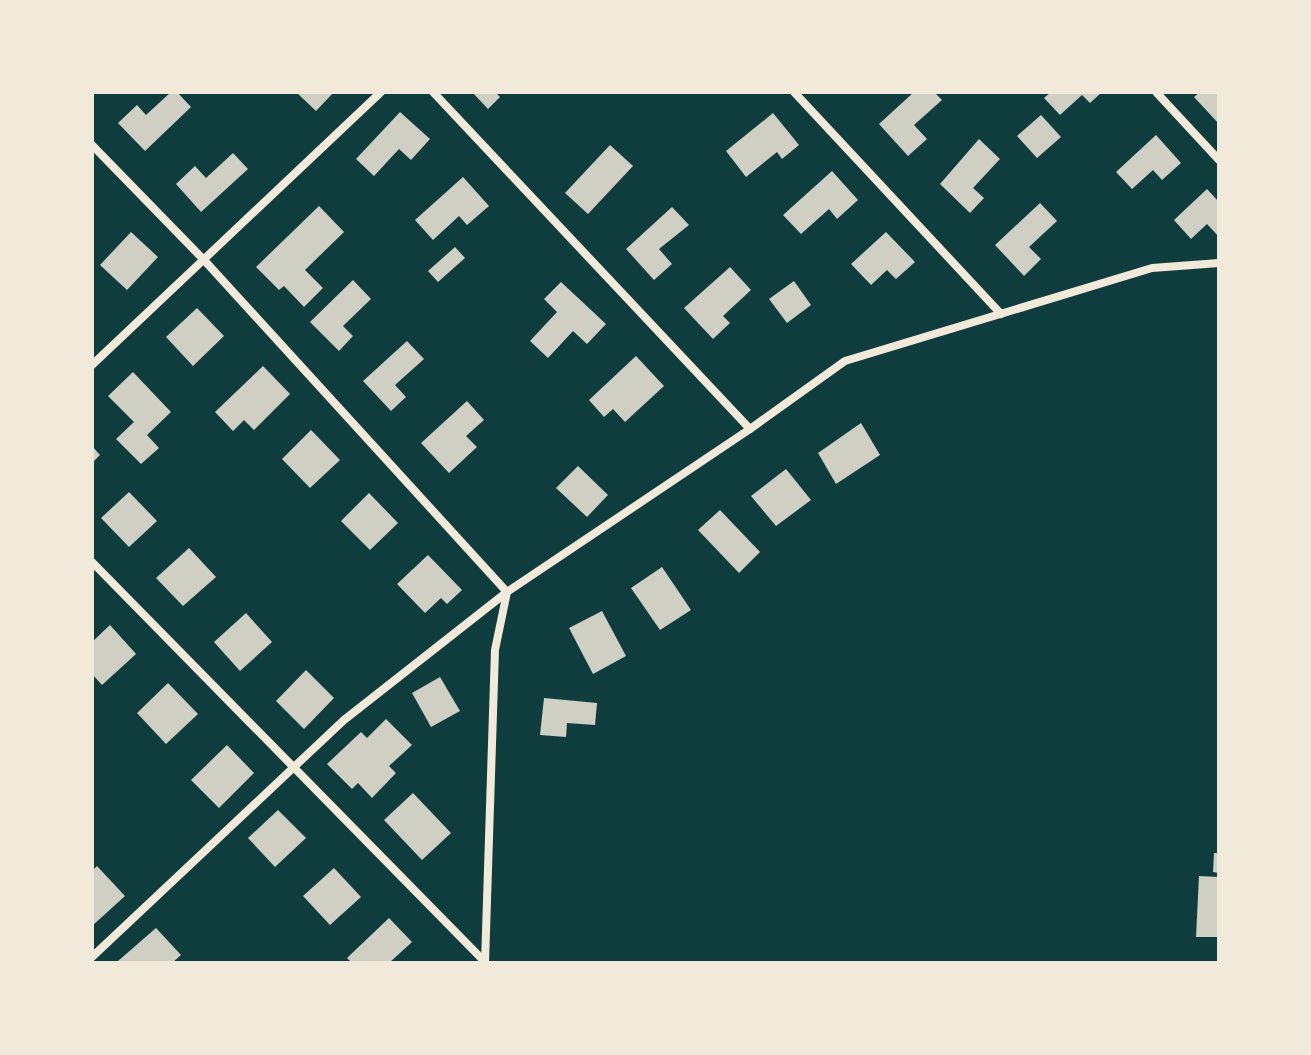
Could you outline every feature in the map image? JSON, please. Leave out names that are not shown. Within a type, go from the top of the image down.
[{"type":"street","points":[[92,365],[381,92]]},
{"type":"street","points":[[433,92],[750,429]]},
{"type":"street","points":[[794,92],[1001,314]]},
{"type":"street","points":[[1156,92],[1219,160]]},
{"type":"street","points":[[92,145],[204,260],[507,592]]},
{"type":"street","points":[[92,957],[344,720],[507,592],[750,429],[845,361],[1152,268],[1219,263]]},
{"type":"street","points":[[92,562],[485,963]]},
{"type":"street","points":[[485,963],[495,650],[507,592]]},
{"type":"building","points":[[171,92],[177,92],[191,107],[145,151],[118,123],[137,105],[146,115]]},
{"type":"building","points":[[296,92],[334,92],[316,111]]},
{"type":"building","points":[[472,92],[495,92],[500,97],[488,109]]},
{"type":"building","points":[[914,92],[934,92],[942,100],[914,125],[927,139],[908,156],[879,124]]},
{"type":"building","points":[[1051,92],[1102,92],[1090,103],[1082,95],[1060,115],[1044,98]]},
{"type":"building","points":[[1200,92],[1219,92],[1219,124],[1194,97]]},
{"type":"building","points":[[400,112],[430,139],[411,160],[399,149],[374,176],[356,159]]},
{"type":"building","points":[[773,113],[799,145],[782,159],[777,152],[746,177],[726,151]]},
{"type":"building","points":[[1041,115],[1061,137],[1037,158],[1017,136]]},
{"type":"building","points":[[1156,135],[1181,163],[1162,180],[1153,170],[1132,189],[1116,172]]},
{"type":"building","points":[[979,139],[1000,159],[973,188],[984,198],[970,213],[940,184]]},
{"type":"building","points":[[610,145],[633,166],[588,214],[565,193]]},
{"type":"building","points":[[233,153],[248,169],[201,212],[176,184],[195,166],[206,178]]},
{"type":"building","points":[[832,171],[858,200],[837,219],[829,209],[801,234],[783,215]]},
{"type":"building","points":[[463,177],[489,206],[467,225],[459,216],[433,240],[415,220]]},
{"type":"building","points":[[1207,189],[1219,202],[1219,237],[1207,224],[1191,239],[1174,220]]},
{"type":"building","points":[[1040,203],[1057,221],[1029,247],[1041,259],[1024,276],[995,245]]},
{"type":"building","points":[[319,206],[344,232],[305,270],[323,288],[304,307],[284,286],[279,290],[256,267]]},
{"type":"building","points":[[672,207],[689,225],[659,249],[672,264],[654,280],[626,249]]},
{"type":"building","points":[[131,232],[158,257],[127,290],[100,265]]},
{"type":"building","points":[[886,232],[915,262],[896,279],[887,270],[871,285],[851,264]]},
{"type":"building","points":[[455,247],[465,258],[438,282],[428,271]]},
{"type":"building","points":[[730,267],[751,290],[723,316],[730,323],[713,339],[684,308]]},
{"type":"building","points":[[353,280],[371,299],[343,326],[353,336],[339,351],[310,322]]},
{"type":"building","points":[[794,281],[811,305],[787,323],[769,299]]},
{"type":"building","points":[[561,282],[606,324],[587,344],[573,331],[548,358],[530,341],[557,312],[544,299]]},
{"type":"building","points":[[197,308],[224,336],[193,366],[166,337]]},
{"type":"building","points":[[407,341],[424,359],[395,385],[406,397],[391,411],[363,381]]},
{"type":"building","points":[[636,356],[664,386],[625,422],[613,409],[604,417],[589,400]]},
{"type":"building","points":[[263,366],[290,394],[254,430],[244,420],[233,431],[215,412]]},
{"type":"building","points":[[133,372],[171,412],[147,435],[159,448],[141,464],[116,439],[134,422],[108,396]]},
{"type":"building","points":[[467,401],[484,420],[466,436],[477,447],[449,473],[421,443]]},
{"type":"building","points":[[861,423],[880,455],[836,484],[818,453]]},
{"type":"building","points":[[311,430],[340,460],[310,488],[282,459]]},
{"type":"building","points":[[92,446],[100,455],[92,463]]},
{"type":"building","points":[[578,466],[608,495],[587,517],[556,488]]},
{"type":"building","points":[[786,469],[811,500],[776,526],[751,496]]},
{"type":"building","points":[[129,492],[157,521],[129,547],[101,518]]},
{"type":"building","points":[[369,493],[398,523],[370,550],[341,521]]},
{"type":"building","points":[[720,510],[760,552],[739,573],[698,530]]},
{"type":"building","points":[[189,548],[216,577],[183,606],[156,578]]},
{"type":"building","points":[[428,555],[462,590],[447,604],[441,598],[425,613],[397,584]]},
{"type":"building","points":[[662,567],[691,610],[660,630],[631,588]]},
{"type":"building","points":[[602,611],[626,656],[593,674],[569,628]]},
{"type":"building","points":[[246,613],[272,642],[240,671],[214,642]]},
{"type":"building","points":[[110,625],[136,654],[102,685],[92,674],[92,642]]},
{"type":"building","points":[[306,670],[334,698],[304,729],[276,701]]},
{"type":"building","points":[[440,677],[460,711],[431,727],[412,693]]},
{"type":"building","points":[[168,683],[198,714],[166,744],[137,713]]},
{"type":"building","points":[[544,698],[597,703],[595,725],[567,723],[566,737],[540,735]]},
{"type":"building","points":[[386,719],[412,745],[389,766],[396,773],[372,798],[358,783],[352,789],[327,764],[361,732],[367,738]]},
{"type":"building","points":[[227,745],[254,773],[219,808],[191,780]]},
{"type":"building","points":[[413,793],[451,833],[422,860],[384,820]]},
{"type":"building","points":[[278,810],[306,838],[275,867],[248,838]]},
{"type":"building","points":[[1214,853],[1219,853],[1219,873],[1213,872]]},
{"type":"building","points":[[97,866],[125,896],[92,926],[92,871]]},
{"type":"building","points":[[334,868],[361,897],[330,925],[303,896]]},
{"type":"building","points":[[1199,876],[1219,877],[1219,937],[1196,937]]},
{"type":"building","points":[[389,918],[412,942],[389,963],[352,963],[347,958]]},
{"type":"building","points":[[156,928],[181,955],[172,963],[118,961]]}]
